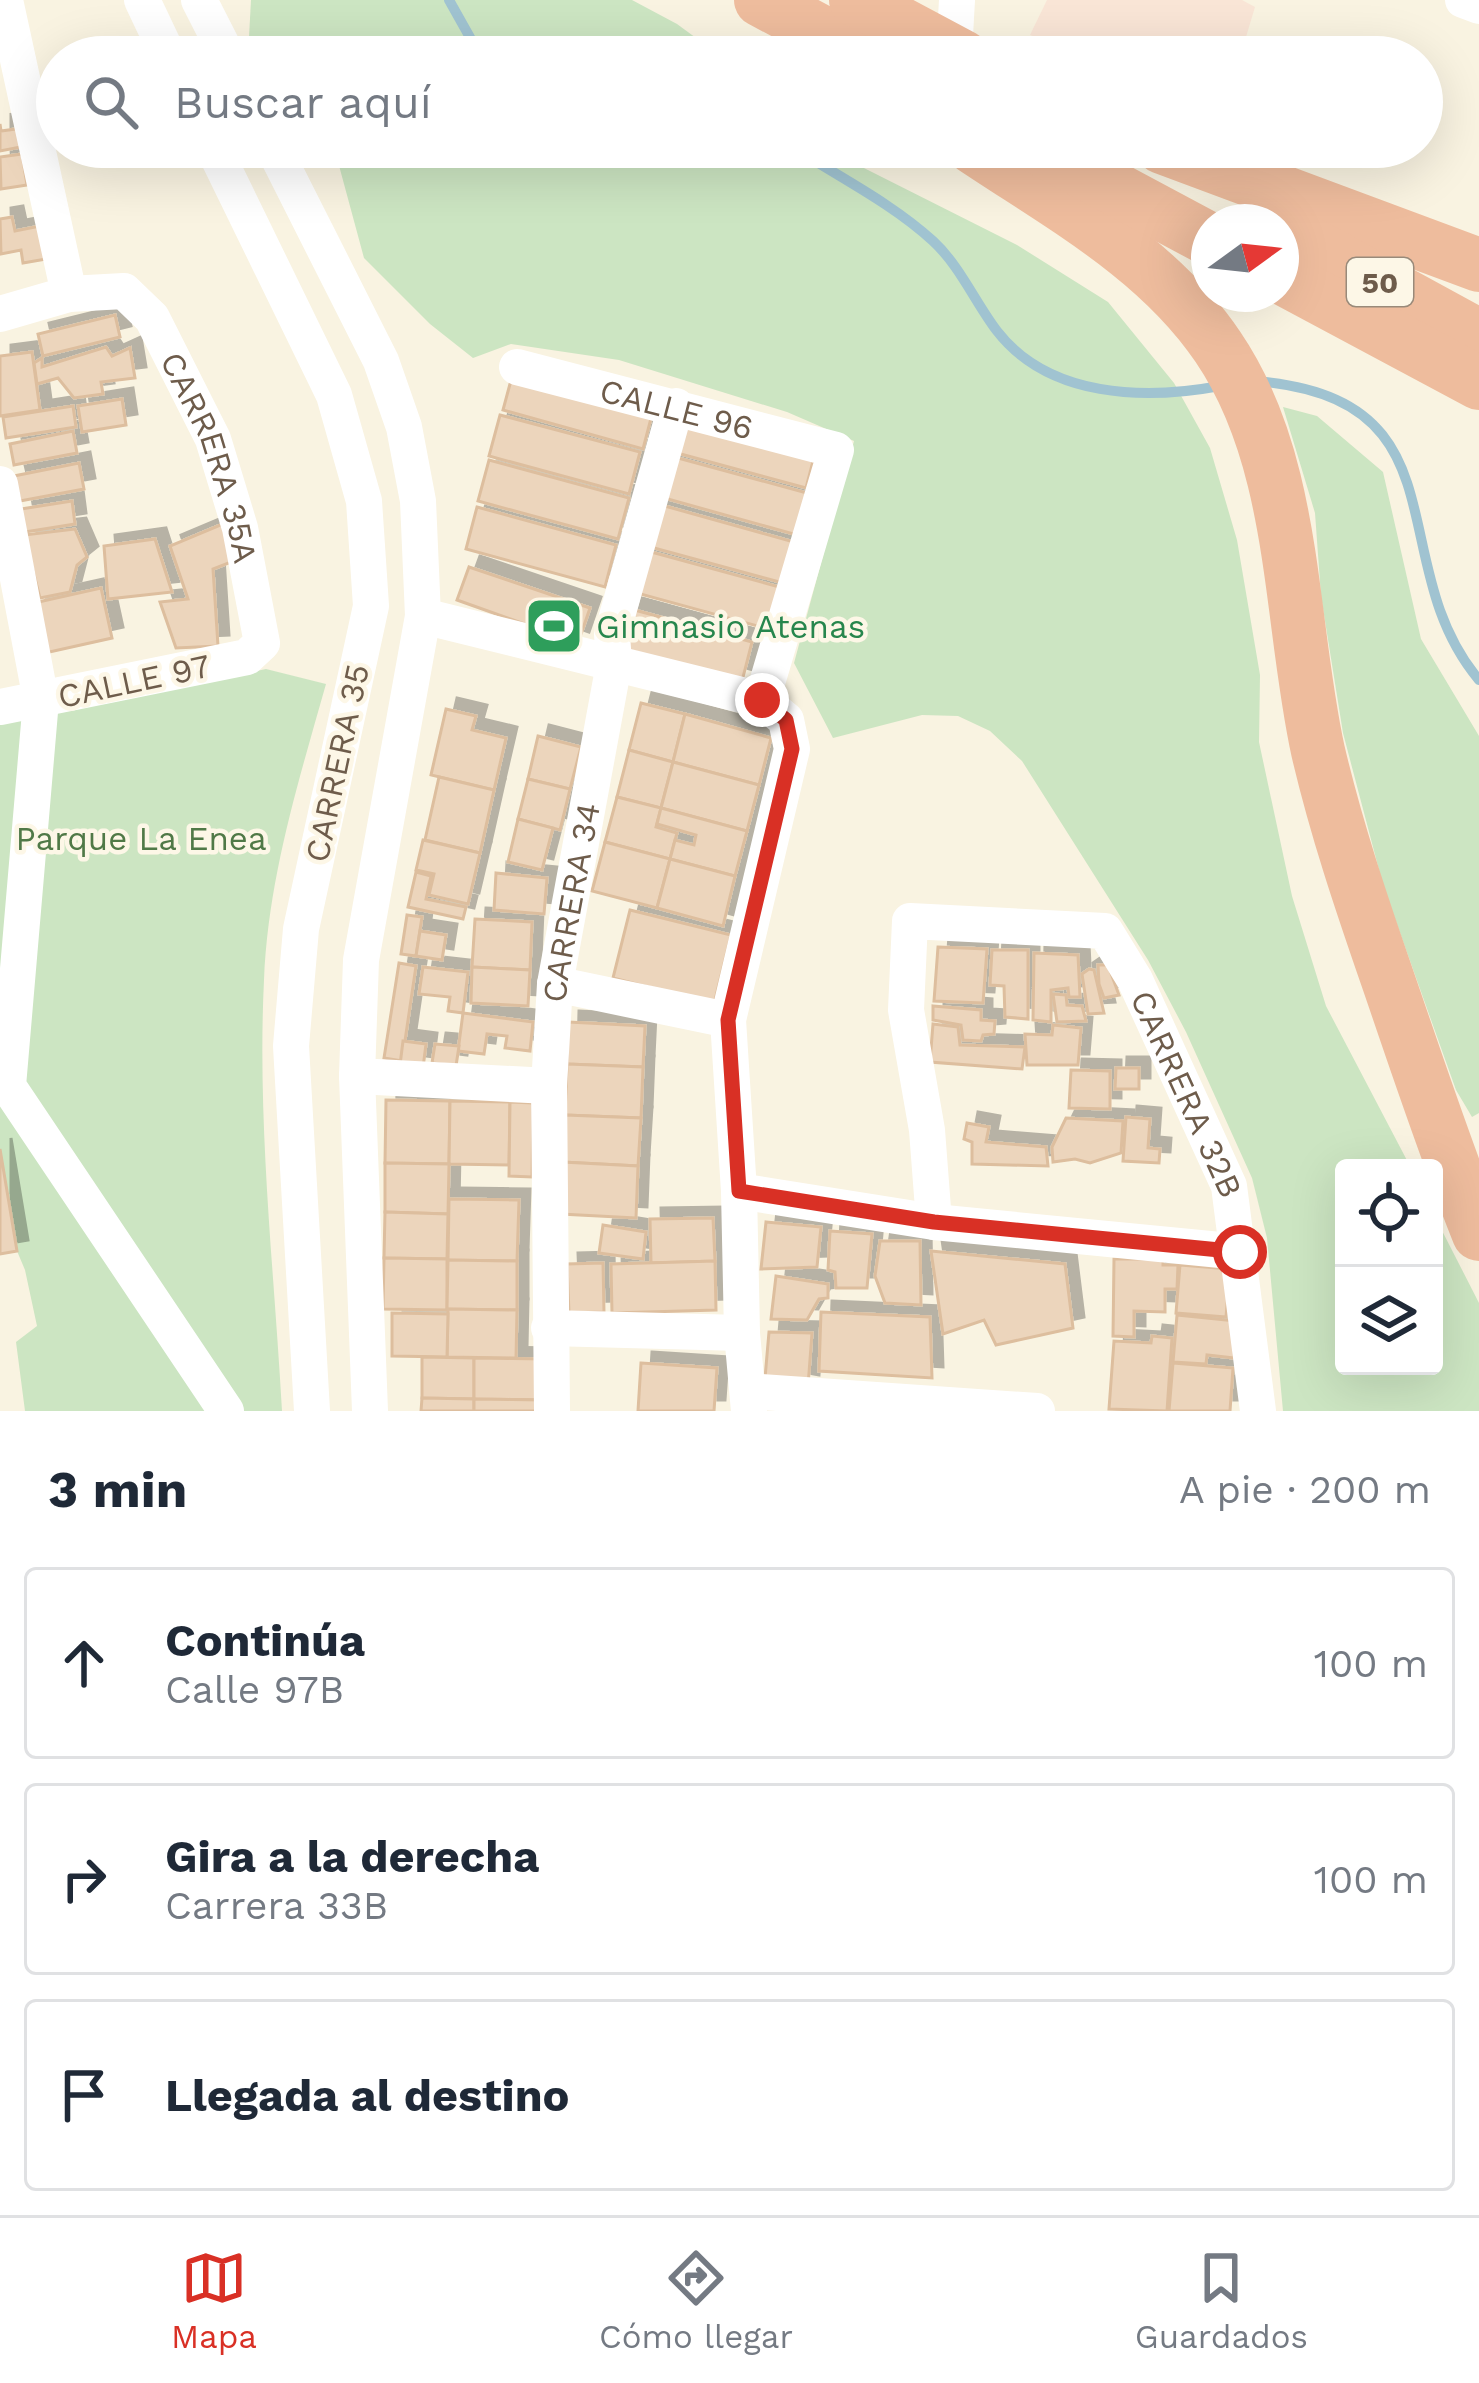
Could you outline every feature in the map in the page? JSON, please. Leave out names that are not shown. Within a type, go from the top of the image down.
[{"type":"highway","points":[[758,0],[810,36]]},
{"type":"highway","points":[[758,0],[827,36]]},
{"type":"highway","points":[[856,0],[958,36]]},
{"type":"highway","points":[[1005,168],[1122,247],[1175,294],[1219,348],[1251,411],[1274,490],[1304,674],[1354,886],[1441,1140],[1479,1234]]},
{"type":"highway","points":[[1077,168],[1191,228]]},
{"type":"highway","points":[[1172,168],[1238,204]]},
{"type":"highway","points":[[1218,168],[1479,266]]},
{"type":"highway","name":"50","points":[[1299,238],[1479,336]]},
{"type":"highway","name":"50","points":[[1299,287],[1479,383]]},
{"type":"street","points":[[5,0],[36,140]]},
{"type":"street","points":[[142,0],[160,36]]},
{"type":"street","points":[[200,0],[218,36]]},
{"type":"street","points":[[1463,0],[1479,7]]},
{"type":"street","points":[[0,314],[70,294],[42,168]]},
{"type":"street","name":"CARRERA 35","points":[[223,168],[334,395],[364,501],[371,606],[301,929],[291,1046],[312,1411]]},
{"type":"street","name":"CARRERA 35","points":[[284,168],[381,361],[404,427],[418,502],[423,616],[361,960],[357,1076],[370,1411]]},
{"type":"street","name":"CARRERA 35A","points":[[70,294],[124,291],[152,318],[213,439],[240,528],[262,643]]},
{"type":"street","name":"CALLE 96","points":[[517,368],[836,450],[762,700]]},
{"type":"street","name":"CARRERA 34","points":[[552,1411],[548,1086],[555,984],[614,664],[612,634],[676,406]]},
{"type":"street","points":[[0,484],[41,700],[4,1080],[14,1120],[226,1411]]},
{"type":"street","points":[[423,616],[762,700],[786,720],[792,749],[728,1020],[749,1401],[1037,1411]]},
{"type":"street","name":"CALLE 97","points":[[0,707],[247,657],[262,643]]},
{"type":"street","name":"CARRERA 32B","points":[[934,1222],[927,1130],[906,1010],[910,921],[1106,931],[1135,980],[1229,1186],[1258,1411]]},
{"type":"street","points":[[555,984],[728,1020]]},
{"type":"street","points":[[357,1076],[548,1086]]},
{"type":"street","points":[[739,1191],[934,1222],[1240,1252]]},
{"type":"street","points":[[549,1328],[742,1333]]},
{"type":"shaded area","points":[[1047,0],[1242,0],[1255,7],[1246,36],[1030,35]]},
{"type":"green space","points":[[251,0],[632,0],[693,36],[249,36]]},
{"type":"green space","points":[[340,168],[864,168],[1017,245],[1108,302],[1174,383],[1210,448],[1237,540],[1260,675],[1259,742],[1292,896],[1326,1006],[1406,1159],[1335,1159],[1335,1375],[1443,1375],[1443,1233],[1479,1303],[1479,1411],[1283,1411],[1267,1238],[1252,1178],[1148,960],[1022,761],[990,731],[958,716],[922,715],[833,738],[794,663],[854,441],[787,412],[619,360],[511,344],[473,358],[430,324],[364,258]]},
{"type":"green space","points":[[1283,407],[1317,416],[1383,472],[1421,639],[1479,736],[1479,1113],[1472,1117],[1456,1090],[1383,885],[1343,733],[1321,596],[1315,513]]},
{"type":"green space","name":"Parque La Enea","points":[[266,669],[326,684],[278,867],[264,980],[265,1142],[282,1411],[25,1411],[16,1342],[37,1326],[17,1251],[0,1149],[0,722]]},
{"type":"building","points":[[0,124],[1,131],[23,128],[26,146],[0,151]]},
{"type":"building","points":[[22,154],[27,185],[1,189],[0,157]]},
{"type":"building","points":[[12,217],[15,231],[40,226],[46,259],[23,263],[21,250],[1,254],[0,219]]},
{"type":"building","points":[[115,315],[120,337],[43,356],[38,334]]},
{"type":"building","points":[[106,347],[112,356],[130,348],[135,378],[101,382],[103,394],[74,398],[58,378],[37,384],[34,363],[42,358],[42,367]]},
{"type":"building","points":[[32,352],[40,410],[0,416],[0,356]]},
{"type":"building","points":[[514,369],[654,407],[643,449],[503,410]]},
{"type":"building","points":[[122,399],[126,425],[82,432],[78,406]]},
{"type":"building","points":[[73,406],[76,427],[6,438],[3,417]]},
{"type":"building","points":[[677,409],[817,446],[806,488],[666,450]]},
{"type":"building","points":[[500,415],[640,452],[629,494],[489,456]]},
{"type":"building","points":[[73,431],[77,453],[14,465],[10,444]]},
{"type":"building","points":[[667,455],[807,493],[797,535],[657,496]]},
{"type":"building","points":[[489,460],[629,498],[618,539],[478,501]]},
{"type":"building","points":[[79,463],[84,489],[20,501],[14,476]]},
{"type":"building","points":[[72,501],[75,524],[25,532],[21,509]]},
{"type":"building","points":[[654,503],[794,542],[783,583],[643,545]]},
{"type":"building","points":[[477,507],[616,545],[605,587],[466,549]]},
{"type":"building","points":[[225,523],[239,559],[213,569],[218,646],[176,648],[160,602],[188,599],[170,546]]},
{"type":"building","points":[[75,529],[87,557],[77,565],[70,592],[40,598],[24,535]]},
{"type":"building","points":[[155,539],[172,592],[108,599],[104,546]]},
{"type":"building","points":[[644,550],[783,588],[772,630],[633,592]]},
{"type":"building","points":[[469,567],[590,608],[578,643],[457,600]]},
{"type":"building","points":[[101,588],[112,638],[45,653],[34,603]]},
{"type":"building","points":[[631,609],[752,642],[742,681],[620,648]]},
{"type":"building","points":[[641,703],[685,714],[673,762],[629,750]]},
{"type":"building","points":[[446,709],[476,716],[472,730],[506,738],[494,790],[431,775]]},
{"type":"building","points":[[685,714],[771,738],[759,785],[673,762]]},
{"type":"building","points":[[538,736],[581,747],[570,789],[528,779]]},
{"type":"building","points":[[629,750],[673,762],[661,808],[617,797]]},
{"type":"building","points":[[673,762],[759,785],[747,831],[661,808]]},
{"type":"building","points":[[439,777],[494,790],[480,853],[425,840]]},
{"type":"building","points":[[528,779],[570,789],[560,830],[518,819]]},
{"type":"building","points":[[617,797],[661,808],[656,827],[677,833],[670,859],[605,842]]},
{"type":"building","points":[[661,808],[747,831],[735,876],[670,859],[675,840],[694,845],[696,835],[657,824]]},
{"type":"building","points":[[518,819],[553,828],[542,870],[508,862]]},
{"type":"building","points":[[423,840],[480,853],[468,904],[429,895],[434,874],[416,870]]},
{"type":"building","points":[[605,842],[670,859],[657,908],[592,891]]},
{"type":"building","points":[[670,859],[735,876],[723,926],[657,908]]},
{"type":"building","points":[[416,872],[431,876],[426,899],[466,907],[463,919],[408,907]]},
{"type":"building","points":[[496,873],[547,878],[544,914],[494,910]]},
{"type":"building","points":[[630,910],[731,935],[714,1004],[613,978]]},
{"type":"building","points":[[407,915],[422,917],[416,956],[401,954]]},
{"type":"building","points":[[475,919],[532,922],[530,970],[472,967]]},
{"type":"building","points":[[420,931],[446,935],[442,960],[416,956]]},
{"type":"building","points":[[938,947],[987,949],[983,1003],[934,1001]]},
{"type":"building","points":[[992,950],[1028,950],[1028,1019],[1005,1017],[1004,986],[990,985]]},
{"type":"building","points":[[1034,953],[1078,955],[1080,997],[1069,997],[1068,988],[1051,990],[1051,1022],[1033,1020]]},
{"type":"building","points":[[399,963],[416,966],[402,1061],[384,1058]]},
{"type":"building","points":[[1098,965],[1108,965],[1119,995],[1104,998]]},
{"type":"building","points":[[423,967],[468,972],[463,1013],[448,1011],[450,997],[419,994]]},
{"type":"building","points":[[472,967],[530,970],[528,1006],[471,1003]]},
{"type":"building","points":[[1094,970],[1104,1013],[1088,1014],[1082,974]]},
{"type":"building","points":[[1053,994],[1066,995],[1067,1005],[1082,1006],[1086,1021],[1057,1022]]},
{"type":"building","points":[[933,1006],[981,1010],[981,1020],[995,1021],[994,1034],[983,1035],[981,1041],[963,1040],[961,1025],[933,1020]]},
{"type":"building","points":[[463,1013],[533,1022],[530,1051],[505,1048],[507,1036],[487,1034],[484,1054],[458,1051]]},
{"type":"building","points":[[568,1022],[645,1026],[643,1067],[567,1064]]},
{"type":"building","points":[[933,1024],[958,1027],[960,1045],[1025,1047],[1022,1069],[930,1062]]},
{"type":"building","points":[[1053,1025],[1081,1028],[1078,1065],[1027,1065],[1025,1034],[1052,1035]]},
{"type":"building","points":[[403,1041],[426,1044],[423,1068],[400,1065]]},
{"type":"building","points":[[435,1044],[459,1046],[456,1066],[432,1063]]},
{"type":"building","points":[[567,1064],[643,1067],[641,1118],[565,1115]]},
{"type":"building","points":[[1116,1068],[1139,1068],[1139,1089],[1115,1089]]},
{"type":"building","points":[[1071,1070],[1110,1071],[1110,1109],[1069,1108]]},
{"type":"building","points":[[386,1100],[450,1101],[449,1164],[385,1163]]},
{"type":"building","points":[[450,1101],[510,1102],[509,1165],[449,1164]]},
{"type":"building","points":[[510,1102],[533,1103],[532,1177],[509,1176]]},
{"type":"building","points":[[565,1115],[641,1118],[638,1166],[562,1162]]},
{"type":"building","points":[[1126,1117],[1150,1119],[1148,1148],[1160,1149],[1159,1163],[1123,1161]]},
{"type":"building","points":[[1066,1118],[1123,1121],[1121,1153],[1090,1163],[1053,1162],[1052,1147]]},
{"type":"building","points":[[967,1123],[989,1127],[986,1142],[1046,1147],[1048,1166],[972,1164],[972,1142],[964,1139]]},
{"type":"building","points":[[0,1149],[17,1251],[0,1254]]},
{"type":"building","points":[[562,1162],[638,1166],[636,1218],[561,1214]]},
{"type":"building","points":[[385,1163],[449,1164],[448,1214],[385,1212]]},
{"type":"building","points":[[449,1199],[519,1200],[517,1261],[448,1260]]},
{"type":"building","points":[[385,1212],[448,1214],[447,1259],[384,1258]]},
{"type":"building","points":[[713,1218],[715,1261],[651,1263],[650,1219]]},
{"type":"building","points":[[766,1222],[821,1227],[817,1267],[761,1269]]},
{"type":"building","points":[[603,1225],[646,1232],[643,1259],[599,1253]]},
{"type":"building","points":[[830,1231],[872,1234],[867,1288],[836,1288],[835,1272],[828,1270]]},
{"type":"building","points":[[880,1241],[920,1241],[921,1305],[885,1303],[875,1276]]},
{"type":"building","points":[[931,1251],[1065,1264],[1073,1328],[996,1345],[984,1320],[943,1334]]},
{"type":"building","points":[[384,1258],[447,1259],[447,1310],[383,1309]]},
{"type":"building","points":[[1114,1259],[1163,1259],[1163,1265],[1178,1265],[1177,1289],[1165,1289],[1165,1312],[1134,1311],[1134,1337],[1113,1336]]},
{"type":"building","points":[[448,1260],[517,1261],[517,1310],[447,1309]]},
{"type":"building","points":[[715,1261],[716,1310],[612,1313],[611,1264]]},
{"type":"building","points":[[603,1263],[604,1312],[569,1313],[567,1264]]},
{"type":"building","points":[[1180,1265],[1230,1269],[1226,1317],[1176,1313]]},
{"type":"building","points":[[776,1276],[828,1284],[828,1298],[819,1299],[807,1320],[771,1319]]},
{"type":"building","points":[[448,1309],[517,1310],[516,1358],[447,1357]]},
{"type":"building","points":[[821,1312],[930,1317],[932,1378],[819,1371]]},
{"type":"building","points":[[392,1313],[448,1314],[447,1357],[392,1356]]},
{"type":"building","points":[[1177,1315],[1236,1321],[1234,1358],[1207,1355],[1206,1364],[1173,1362]]},
{"type":"building","points":[[769,1332],[812,1333],[808,1386],[765,1378]]},
{"type":"building","points":[[1152,1336],[1172,1338],[1167,1411],[1109,1409],[1114,1341],[1151,1343]]},
{"type":"building","points":[[422,1357],[474,1358],[474,1399],[422,1398]]},
{"type":"building","points":[[474,1358],[545,1359],[544,1400],[474,1399]]},
{"type":"building","points":[[641,1363],[717,1368],[714,1411],[638,1411]]},
{"type":"building","points":[[1173,1363],[1233,1368],[1230,1411],[1169,1411]]},
{"type":"building","points":[[422,1398],[474,1399],[474,1411],[421,1411]]},
{"type":"building","points":[[474,1399],[544,1400],[544,1411],[474,1411]]},
{"type":"waterway","points":[[449,0],[469,36]]},
{"type":"waterway","points":[[827,168],[933,241],[997,331],[1043,370],[1071,382],[1130,392],[1220,386]]},
{"type":"waterway","points":[[1256,381],[1323,394],[1367,419],[1394,452],[1410,493],[1432,586],[1450,634],[1479,680]]},
{"type":"place","name":"Gimnasio Atenas","points":[[554,626]]},
{"type":"route","points":[[762,700],[786,720],[792,749],[728,1020],[739,1191],[934,1222],[1240,1252]]}]
